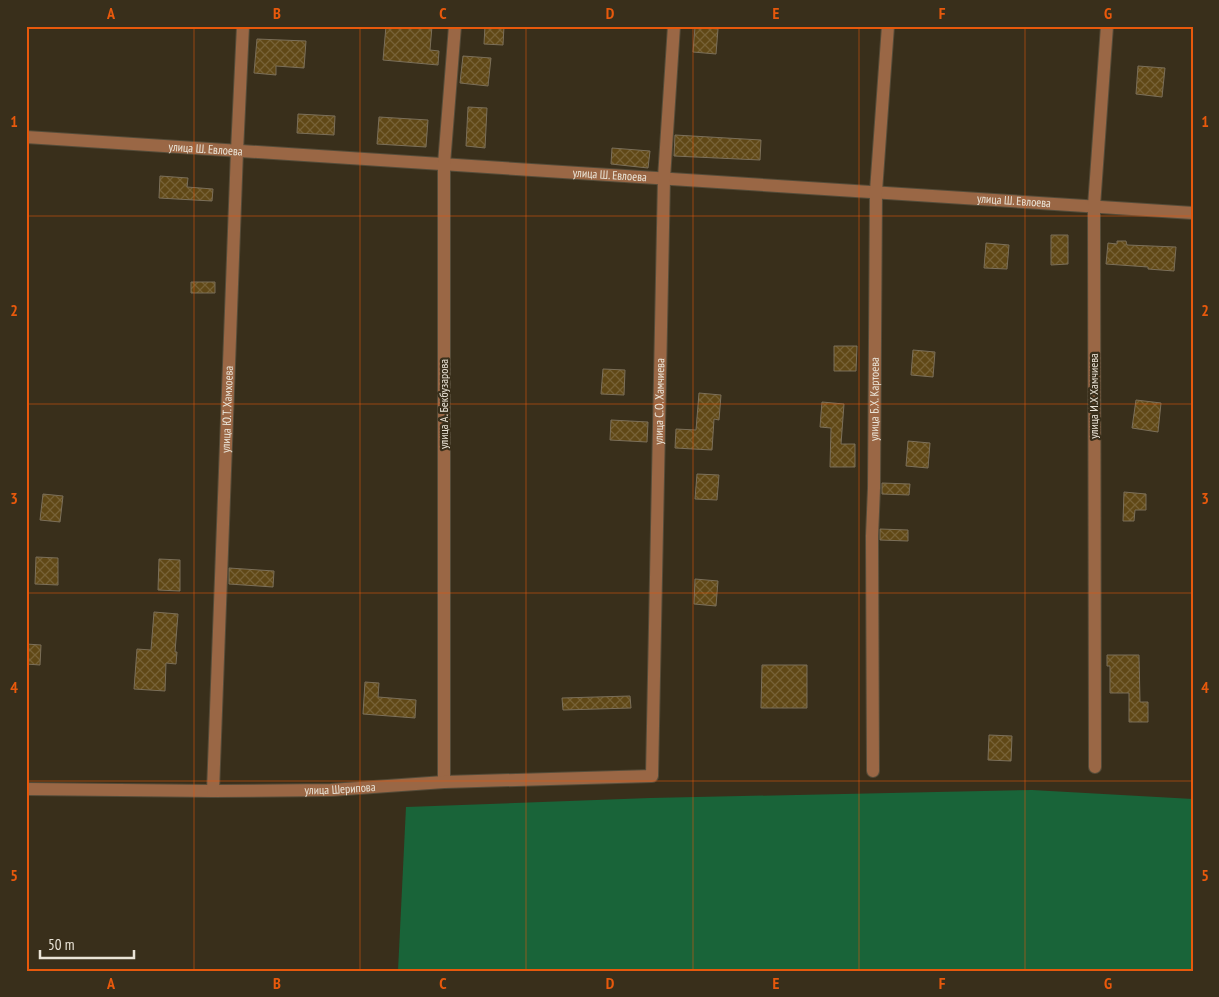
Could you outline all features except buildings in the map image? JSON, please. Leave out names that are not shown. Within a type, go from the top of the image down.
[{"type":"street","name":"улица Ю.Т. Хамхоева","points":[[213,791],[237,151],[244,26]]},
{"type":"street","name":"улица А. Бекбузарова","points":[[444,782],[444,164],[455,26]]},
{"type":"street","name":"улица С.О. Хамчиева","points":[[652,776],[664,178],[674,26]]},
{"type":"street","name":"улица Б.Х. Картоева","points":[[873,771],[872,536],[876,191],[888,26]]},
{"type":"street","name":"улица И.Х Хамчиева","points":[[1094,767],[1094,206],[1107,26]]},
{"type":"street","name":"улица Ш. Евлоева","points":[[26,137],[1193,213]]},
{"type":"street","name":"улица Шерипова","points":[[26,788],[213,791],[331,790],[444,782],[652,776]]},
{"type":"green space","points":[[1032,790],[1193,799],[1193,971],[398,971],[406,807],[650,798]]}]
